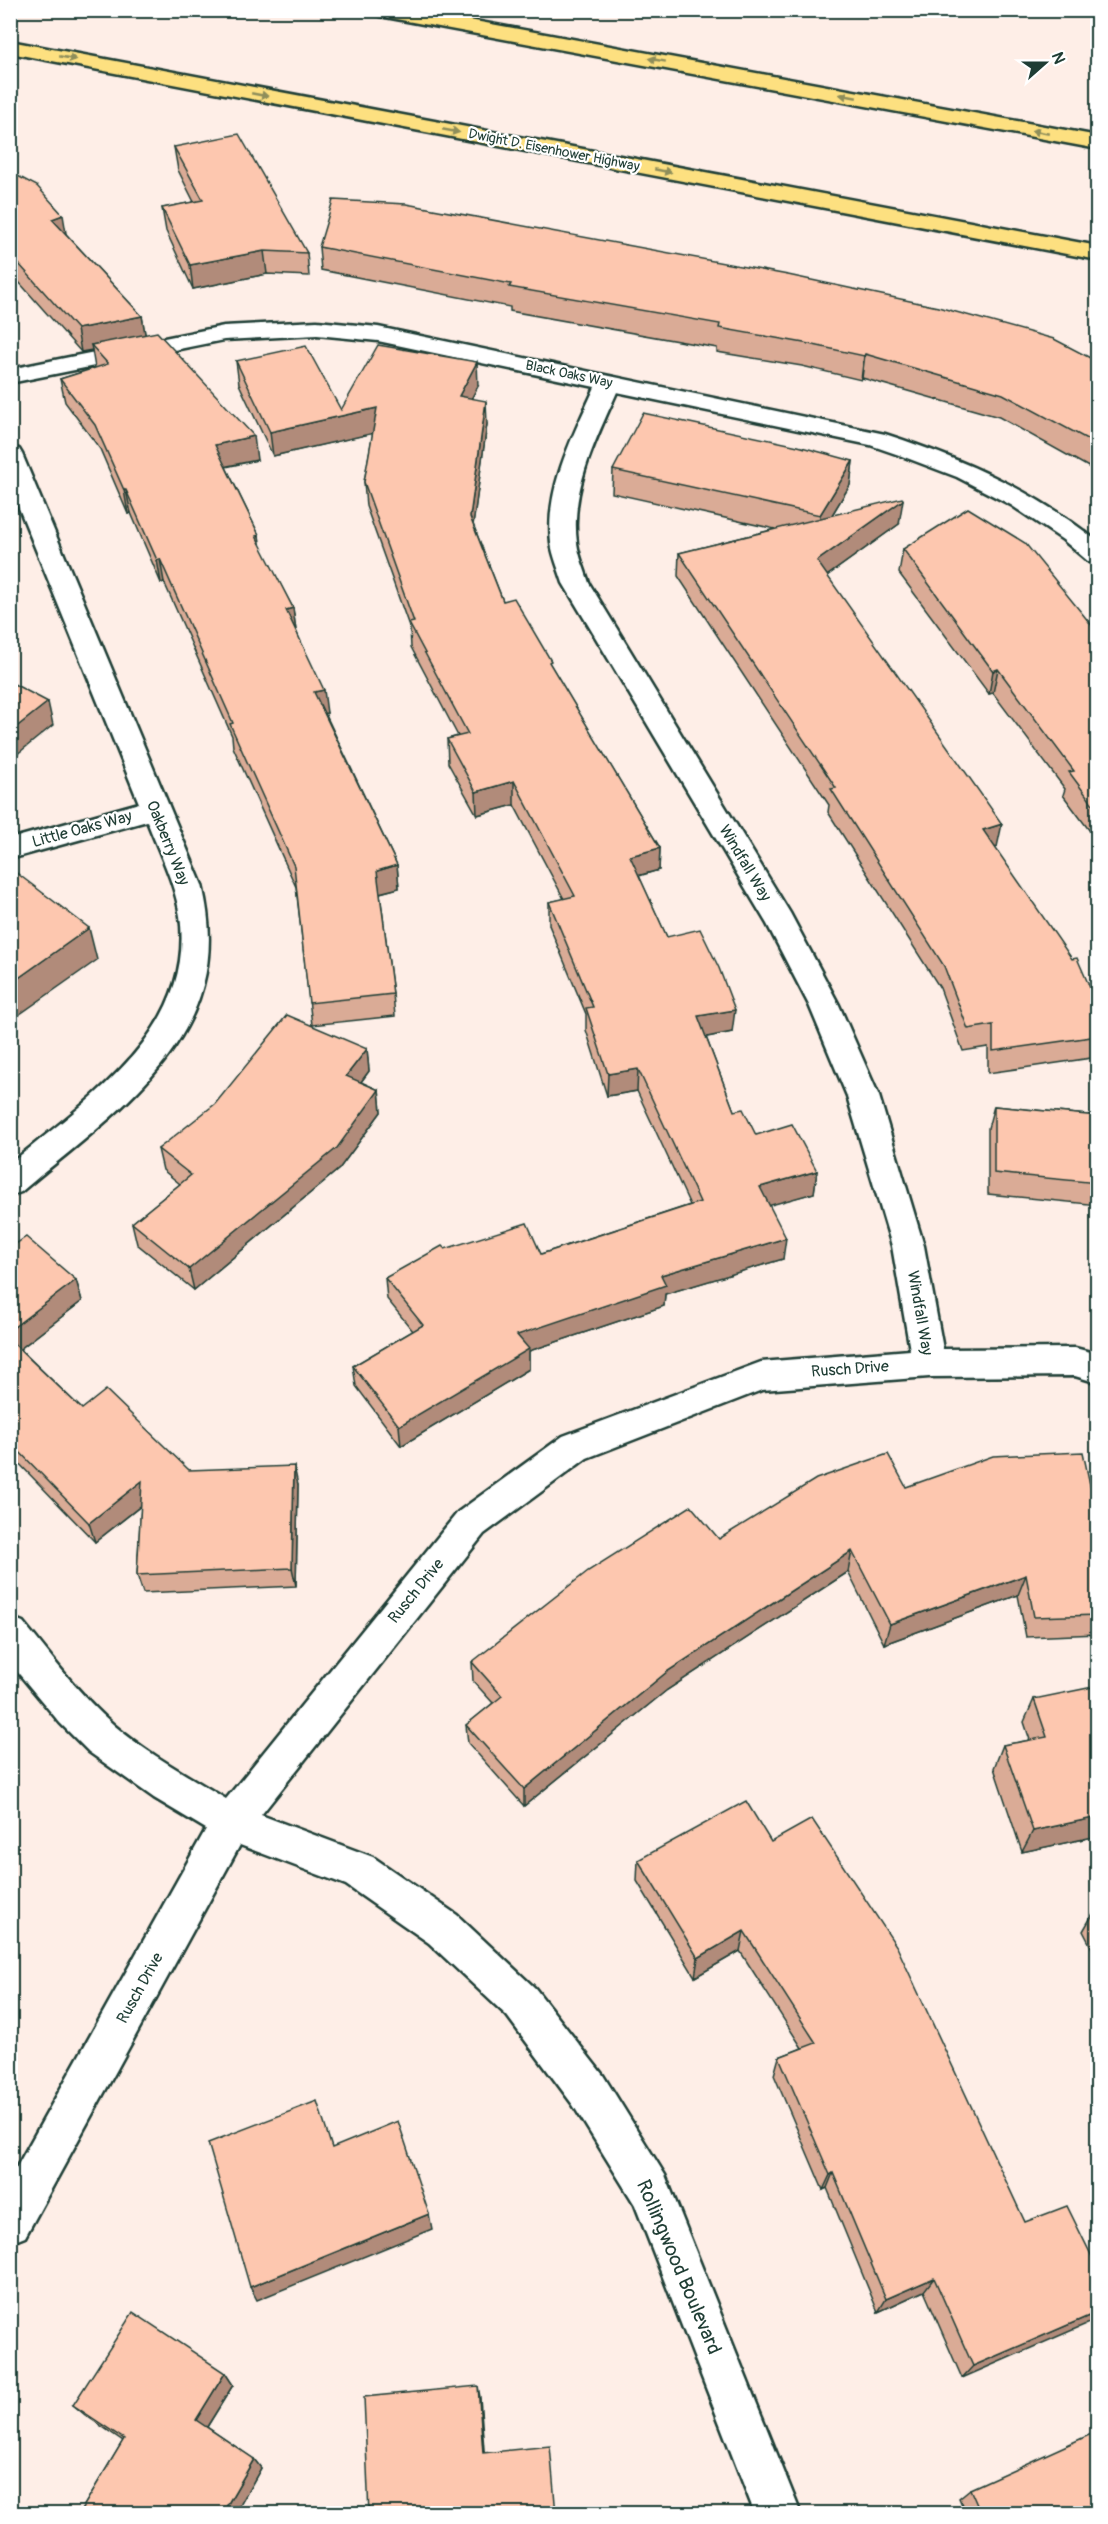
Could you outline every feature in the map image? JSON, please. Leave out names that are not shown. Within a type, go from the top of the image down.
[{"type":"highway","points":[[380,10],[1098,143]]},
{"type":"highway","name":"Dwight D. Eisenhower Highway","points":[[10,47],[1098,253]]},
{"type":"street","name":"Black Oaks Way","points":[[10,376],[225,333],[317,328],[378,334],[876,439],[930,456],[981,477],[1028,503],[1071,532],[1098,556]]},
{"type":"street","name":"Windfall Way","points":[[609,382],[574,466],[564,504],[564,543],[576,583],[780,921],[824,1005],[863,1096],[908,1246],[929,1363]]},
{"type":"street","name":"Oakberry Way","points":[[10,454],[187,885],[195,924],[186,998],[172,1028],[152,1059],[123,1088],[10,1183]]},
{"type":"street","name":"Little Oaks Way","points":[[10,849],[154,809]]},
{"type":"street","name":"Rusch Drive","points":[[10,2222],[231,1823],[471,1522],[575,1447],[761,1376],[929,1363],[1075,1362],[1098,1369]]},
{"type":"street","name":"Rollingwood Boulevard","points":[[10,1634],[74,1711],[102,1739],[168,1785],[231,1823],[359,1871],[443,1929],[521,2002],[588,2090],[650,2190],[778,2514]]},
{"type":"building","points":[[239,134],[307,253],[264,251],[190,265],[162,208],[203,200],[174,147]]},
{"type":"building","points":[[10,172],[37,186],[63,215],[52,219],[142,316],[77,329],[10,254]]},
{"type":"building","points":[[333,200],[406,204],[788,275],[938,307],[1054,339],[1098,362],[1098,445],[1003,394],[865,354],[864,356],[719,328],[720,324],[509,287],[511,284],[319,247]]},
{"type":"building","points":[[157,332],[254,436],[215,445],[259,535],[256,536],[293,608],[286,610],[324,690],[314,692],[397,865],[377,871],[393,994],[309,1003],[294,866],[230,724],[233,723],[160,559],[157,560],[95,425],[60,379],[108,364],[91,345]]},
{"type":"building","points":[[378,345],[477,362],[459,396],[486,401],[470,517],[503,601],[514,598],[551,661],[549,662],[660,848],[630,856],[667,937],[700,929],[719,968],[735,1010],[698,1016],[734,1111],[743,1109],[756,1135],[792,1124],[817,1171],[760,1187],[786,1238],[661,1275],[666,1285],[517,1335],[529,1349],[399,1426],[353,1366],[423,1325],[385,1278],[442,1246],[445,1249],[527,1223],[541,1254],[700,1202],[638,1069],[608,1074],[586,1008],[593,1007],[549,902],[575,896],[514,781],[476,792],[447,739],[468,734],[409,623],[414,622],[364,482],[377,408],[270,432],[236,361],[306,346],[341,410]]},
{"type":"building","points":[[643,413],[798,446],[853,461],[820,515],[613,470]]},
{"type":"building","points":[[902,498],[903,500],[817,561],[1002,824],[983,830],[1072,959],[1077,958],[1098,1006],[1098,1036],[993,1051],[993,1025],[968,1029],[944,966],[831,789],[836,788],[679,553]]},
{"type":"building","points":[[968,508],[1025,543],[1098,633],[1098,811],[1069,772],[1074,771],[998,669],[993,671],[903,549]]},
{"type":"building","points":[[10,682],[48,702],[10,732]]},
{"type":"building","points":[[10,868],[89,928],[10,984]]},
{"type":"building","points":[[287,1015],[367,1049],[346,1076],[379,1090],[337,1148],[189,1269],[132,1223],[191,1175],[158,1149],[215,1104]]},
{"type":"building","points":[[994,1106],[1098,1116],[1098,1183],[994,1173]]},
{"type":"building","points":[[26,1237],[76,1280],[10,1330],[10,1248]]},
{"type":"building","points":[[10,1340],[82,1409],[106,1390],[189,1470],[294,1466],[292,1568],[137,1575],[142,1481],[89,1523],[10,1442]]},
{"type":"building","points":[[1083,1452],[1092,1494],[1098,1494],[1098,1615],[1034,1617],[1026,1575],[890,1624],[852,1551],[668,1671],[524,1789],[466,1725],[502,1696],[472,1662],[588,1571],[691,1506],[719,1539],[816,1479],[888,1454],[906,1487],[993,1456]]},
{"type":"building","points":[[1098,1686],[1098,1817],[1033,1831],[1003,1745],[1047,1737],[1034,1699]]},
{"type":"building","points":[[746,1801],[771,1842],[812,1819],[897,1947],[1025,2222],[1067,2206],[1098,2269],[1098,2312],[973,2366],[934,2278],[886,2299],[833,2173],[830,2175],[779,2057],[816,2043],[744,1931],[698,1958],[638,1860]]},
{"type":"building","points":[[317,2101],[332,2148],[398,2121],[429,2214],[250,2287],[208,2143]]},
{"type":"building","points":[[133,2312],[225,2373],[196,2420],[254,2459],[222,2514],[79,2514],[124,2439],[73,2405]]},
{"type":"building","points":[[478,2386],[483,2453],[550,2446],[556,2514],[369,2514],[364,2397]]},
{"type":"building","points":[[1098,2431],[1098,2514],[981,2514],[970,2489]]}]
